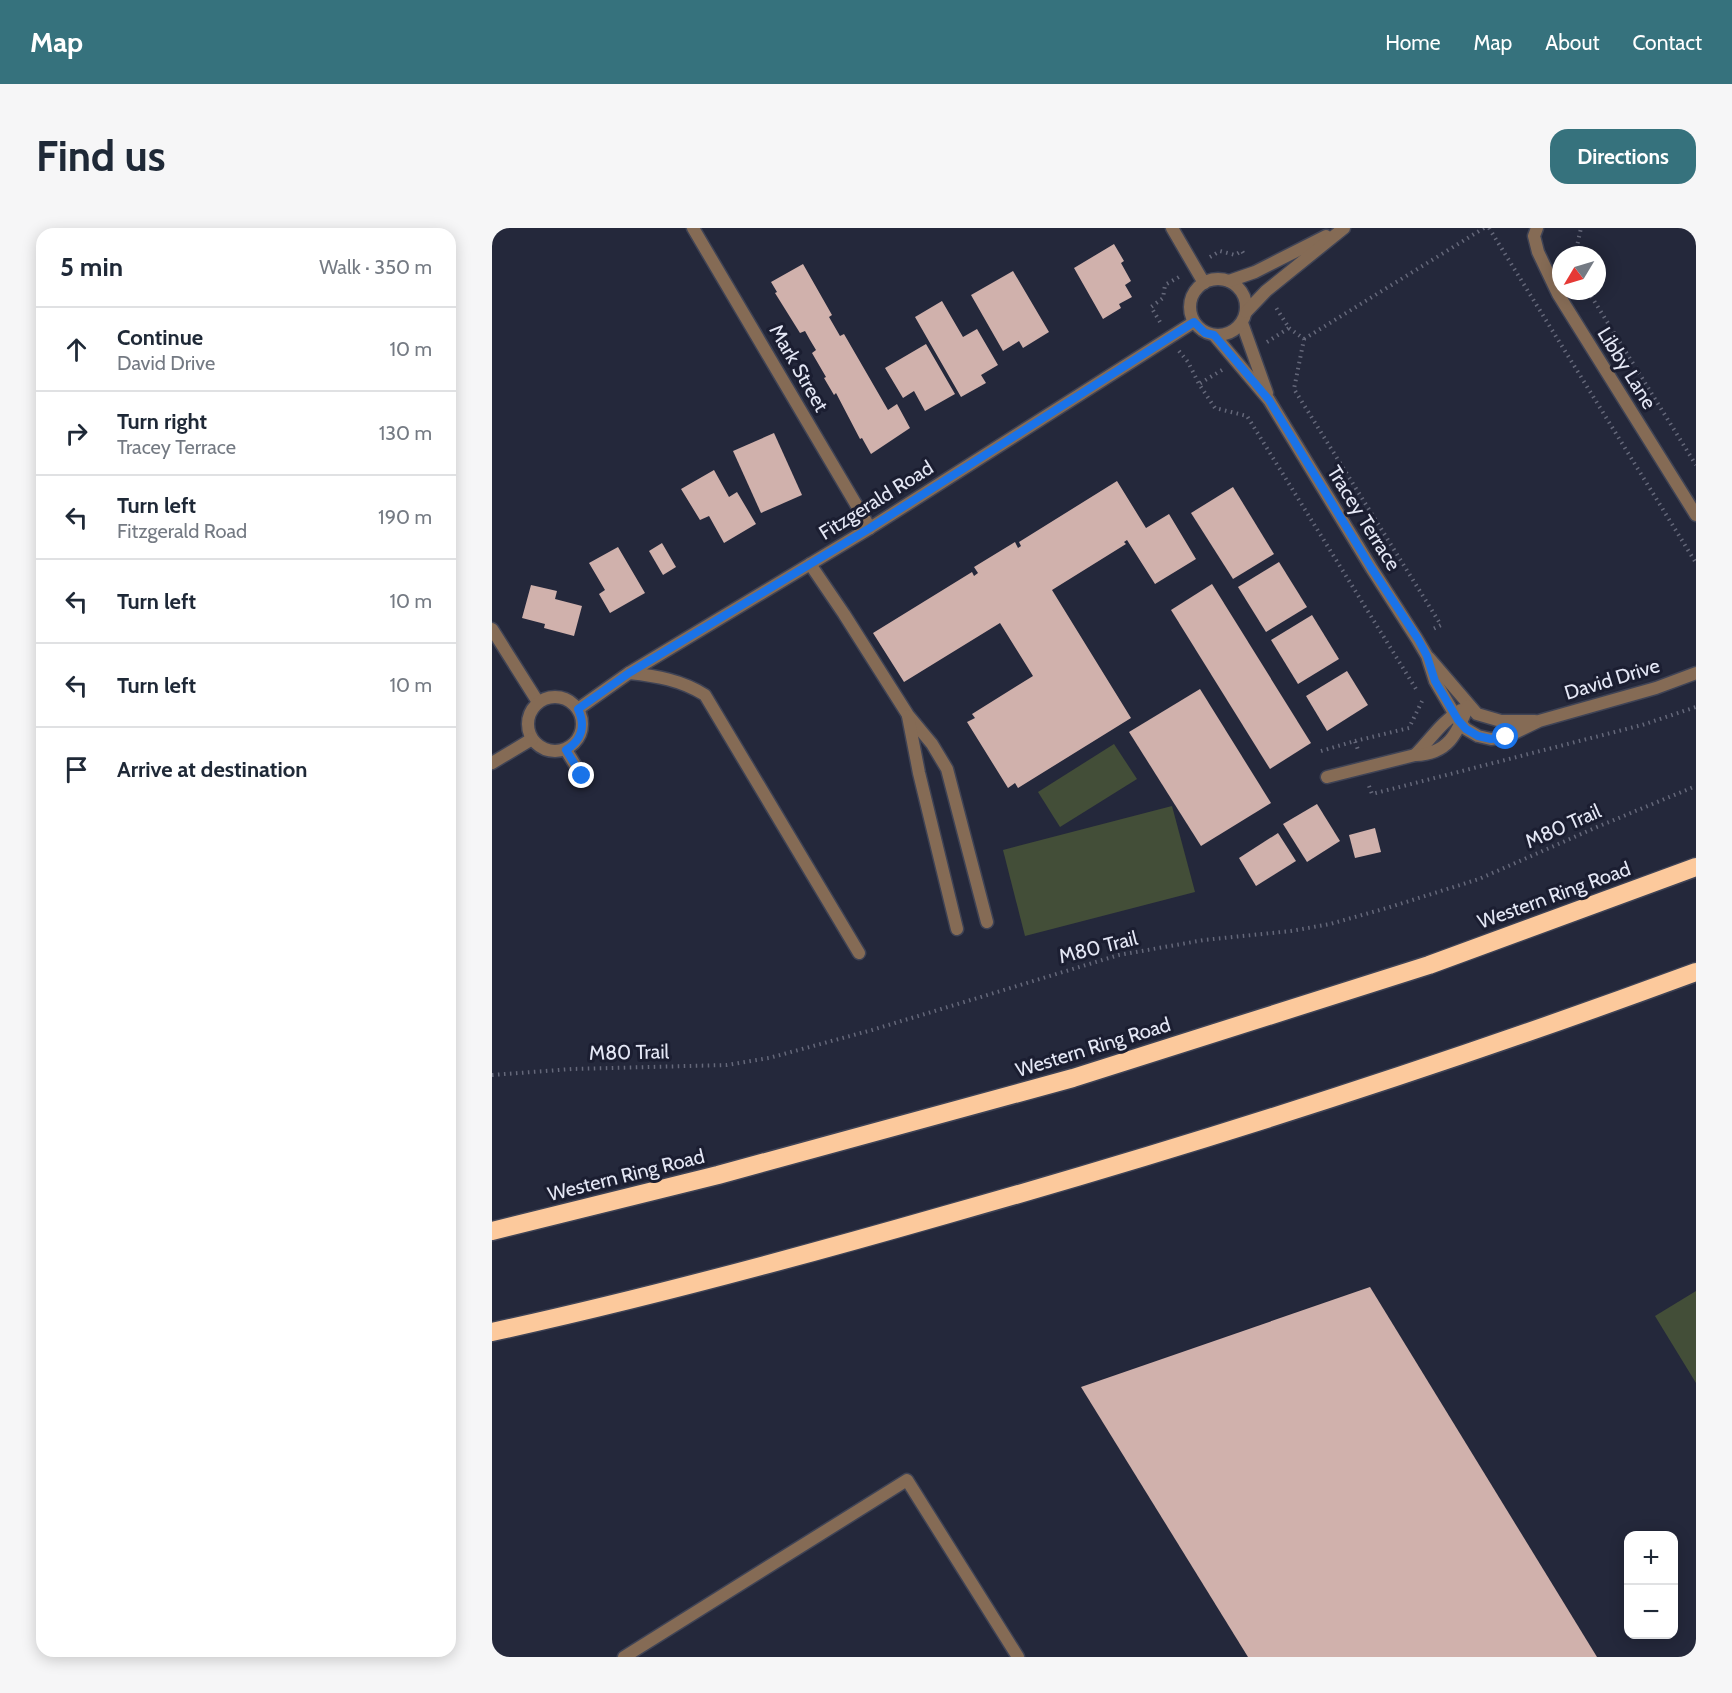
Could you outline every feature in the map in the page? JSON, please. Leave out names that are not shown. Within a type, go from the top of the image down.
[{"type":"highway","name":"Western Ring Road","points":[[492,1231],[718,1175],[1073,1078],[1429,965],[1696,867]]},
{"type":"highway","points":[[492,1332],[810,1253],[1108,1169],[1331,1099],[1696,972]]},
{"type":"street","name":"Mark Street","points":[[693,228],[870,528]]},
{"type":"street","points":[[1172,228],[1204,283]]},
{"type":"street","points":[[1229,282],[1255,272],[1343,228]]},
{"type":"street","points":[[1244,318],[1246,303],[1243,294],[1237,286],[1229,282],[1212,279],[1204,283],[1192,296],[1190,313],[1194,322],[1205,333],[1214,335],[1229,333],[1244,318],[1266,291],[1343,228]]},
{"type":"street","name":"Libby Lane","points":[[1535,232],[1541,259],[1558,294],[1696,515]]},
{"type":"street","name":"Tracey Terrace","points":[[1244,318],[1269,400]]},
{"type":"street","name":"Fitzgerald Road","points":[[578,709],[629,673],[870,528],[1194,322]]},
{"type":"street","name":"Tracey Terrace","points":[[1214,335],[1269,400],[1372,569],[1418,639],[1427,656],[1435,681],[1458,719]]},
{"type":"street","points":[[810,564],[908,715],[932,744],[947,769],[987,922]]},
{"type":"street","points":[[492,629],[538,702]]},
{"type":"street","name":"Tracey Terrace","points":[[1427,656],[1468,706]]},
{"type":"street","points":[[629,673],[666,677],[690,686],[705,695],[858,953]]},
{"type":"street","name":"David Drive","points":[[1458,719],[1478,736],[1491,739],[1506,737],[1539,721],[1635,694],[1696,673]]},
{"type":"street","points":[[555,696],[564,698],[578,709],[583,728],[574,745],[557,752],[539,746],[532,739],[529,732],[529,716],[538,702],[555,696]]},
{"type":"street","points":[[1327,777],[1415,755],[1430,741],[1439,727],[1458,719],[1468,706]]},
{"type":"street","name":"David Drive","points":[[1468,706],[1477,714],[1501,721],[1539,721]]},
{"type":"street","points":[[908,715],[918,773],[957,929]]},
{"type":"street","points":[[492,764],[532,739]]},
{"type":"street","points":[[566,750],[582,776]]},
{"type":"street","points":[[624,1657],[907,1480],[1018,1657]]},
{"type":"path","points":[[1394,652],[1441,625],[1294,388],[1304,339],[1484,228]]},
{"type":"path","points":[[1489,228],[1696,563]]},
{"type":"path","points":[[1577,246],[1581,228]]},
{"type":"path","points":[[1594,300],[1696,465]]},
{"type":"path","points":[[1289,328],[1304,339]]},
{"type":"path","name":"M80 Trail","points":[[492,1075],[572,1068],[727,1065],[768,1058],[882,1027],[1119,955],[1161,947],[1330,924],[1479,879],[1696,786]]},
{"type":"green space","points":[[1114,744],[1137,779],[1060,827],[1038,792]]},
{"type":"green space","points":[[1172,806],[1195,892],[1025,936],[1003,850]]},
{"type":"green space","points":[[1696,1291],[1696,1383],[1655,1316]]},
{"type":"building","points":[[1114,244],[1124,261],[1121,263],[1131,281],[1125,285],[1132,297],[1119,304],[1121,308],[1103,319],[1074,268]]},
{"type":"building","points":[[803,264],[832,315],[829,317],[840,336],[844,334],[888,410],[897,404],[910,428],[871,454],[862,438],[860,439],[836,393],[834,395],[824,378],[826,377],[812,353],[816,350],[805,331],[800,333],[775,293],[777,292],[771,282]]},
{"type":"building","points":[[1013,271],[1049,332],[1023,348],[1019,341],[1003,351],[971,295]]},
{"type":"building","points":[[942,301],[963,337],[977,329],[998,365],[981,375],[986,383],[961,397],[915,317]]},
{"type":"building","points":[[926,344],[955,394],[925,411],[914,391],[903,398],[885,368]]},
{"type":"building","points":[[774,433],[802,495],[761,513],[733,451]]},
{"type":"building","points":[[714,470],[729,497],[737,492],[756,524],[724,543],[709,516],[700,520],[681,489]]},
{"type":"building","points":[[1117,481],[1146,528],[1169,514],[1196,559],[1155,584],[1127,540],[1124,542],[1126,544],[1052,590],[1131,718],[1018,788],[1015,783],[1008,788],[967,722],[975,718],[972,714],[1033,676],[1000,623],[904,682],[873,633],[972,572],[974,576],[978,573],[974,567],[1015,542],[1018,548],[1021,546],[1019,542]]},
{"type":"building","points":[[1233,487],[1274,554],[1233,579],[1191,513]]},
{"type":"building","points":[[662,543],[676,567],[663,575],[649,551]]},
{"type":"building","points":[[618,547],[645,593],[610,613],[599,594],[605,590],[589,563]]},
{"type":"building","points":[[1279,562],[1307,607],[1266,632],[1238,587]]},
{"type":"building","points":[[1212,584],[1311,743],[1270,769],[1171,610]]},
{"type":"building","points":[[531,585],[557,591],[555,599],[582,606],[574,636],[544,628],[545,624],[522,618]]},
{"type":"building","points":[[1312,615],[1339,659],[1298,684],[1271,640]]},
{"type":"building","points":[[1347,671],[1368,705],[1327,731],[1306,696]]},
{"type":"building","points":[[1200,689],[1271,803],[1201,846],[1129,732]]},
{"type":"building","points":[[1317,804],[1340,841],[1307,862],[1283,824]]},
{"type":"building","points":[[1375,828],[1381,852],[1355,858],[1349,835]]},
{"type":"building","points":[[1278,833],[1296,861],[1256,886],[1239,858]]},
{"type":"building","points":[[1370,1287],[1597,1657],[1248,1657],[1081,1387]]},
{"type":"route","points":[[582,776],[566,750],[574,745],[583,728],[578,709],[629,673],[870,528],[1194,322],[1205,333],[1214,335],[1269,400],[1372,569],[1418,639],[1427,656],[1435,681],[1458,720],[1466,729],[1478,736],[1491,739],[1506,737]]}]
